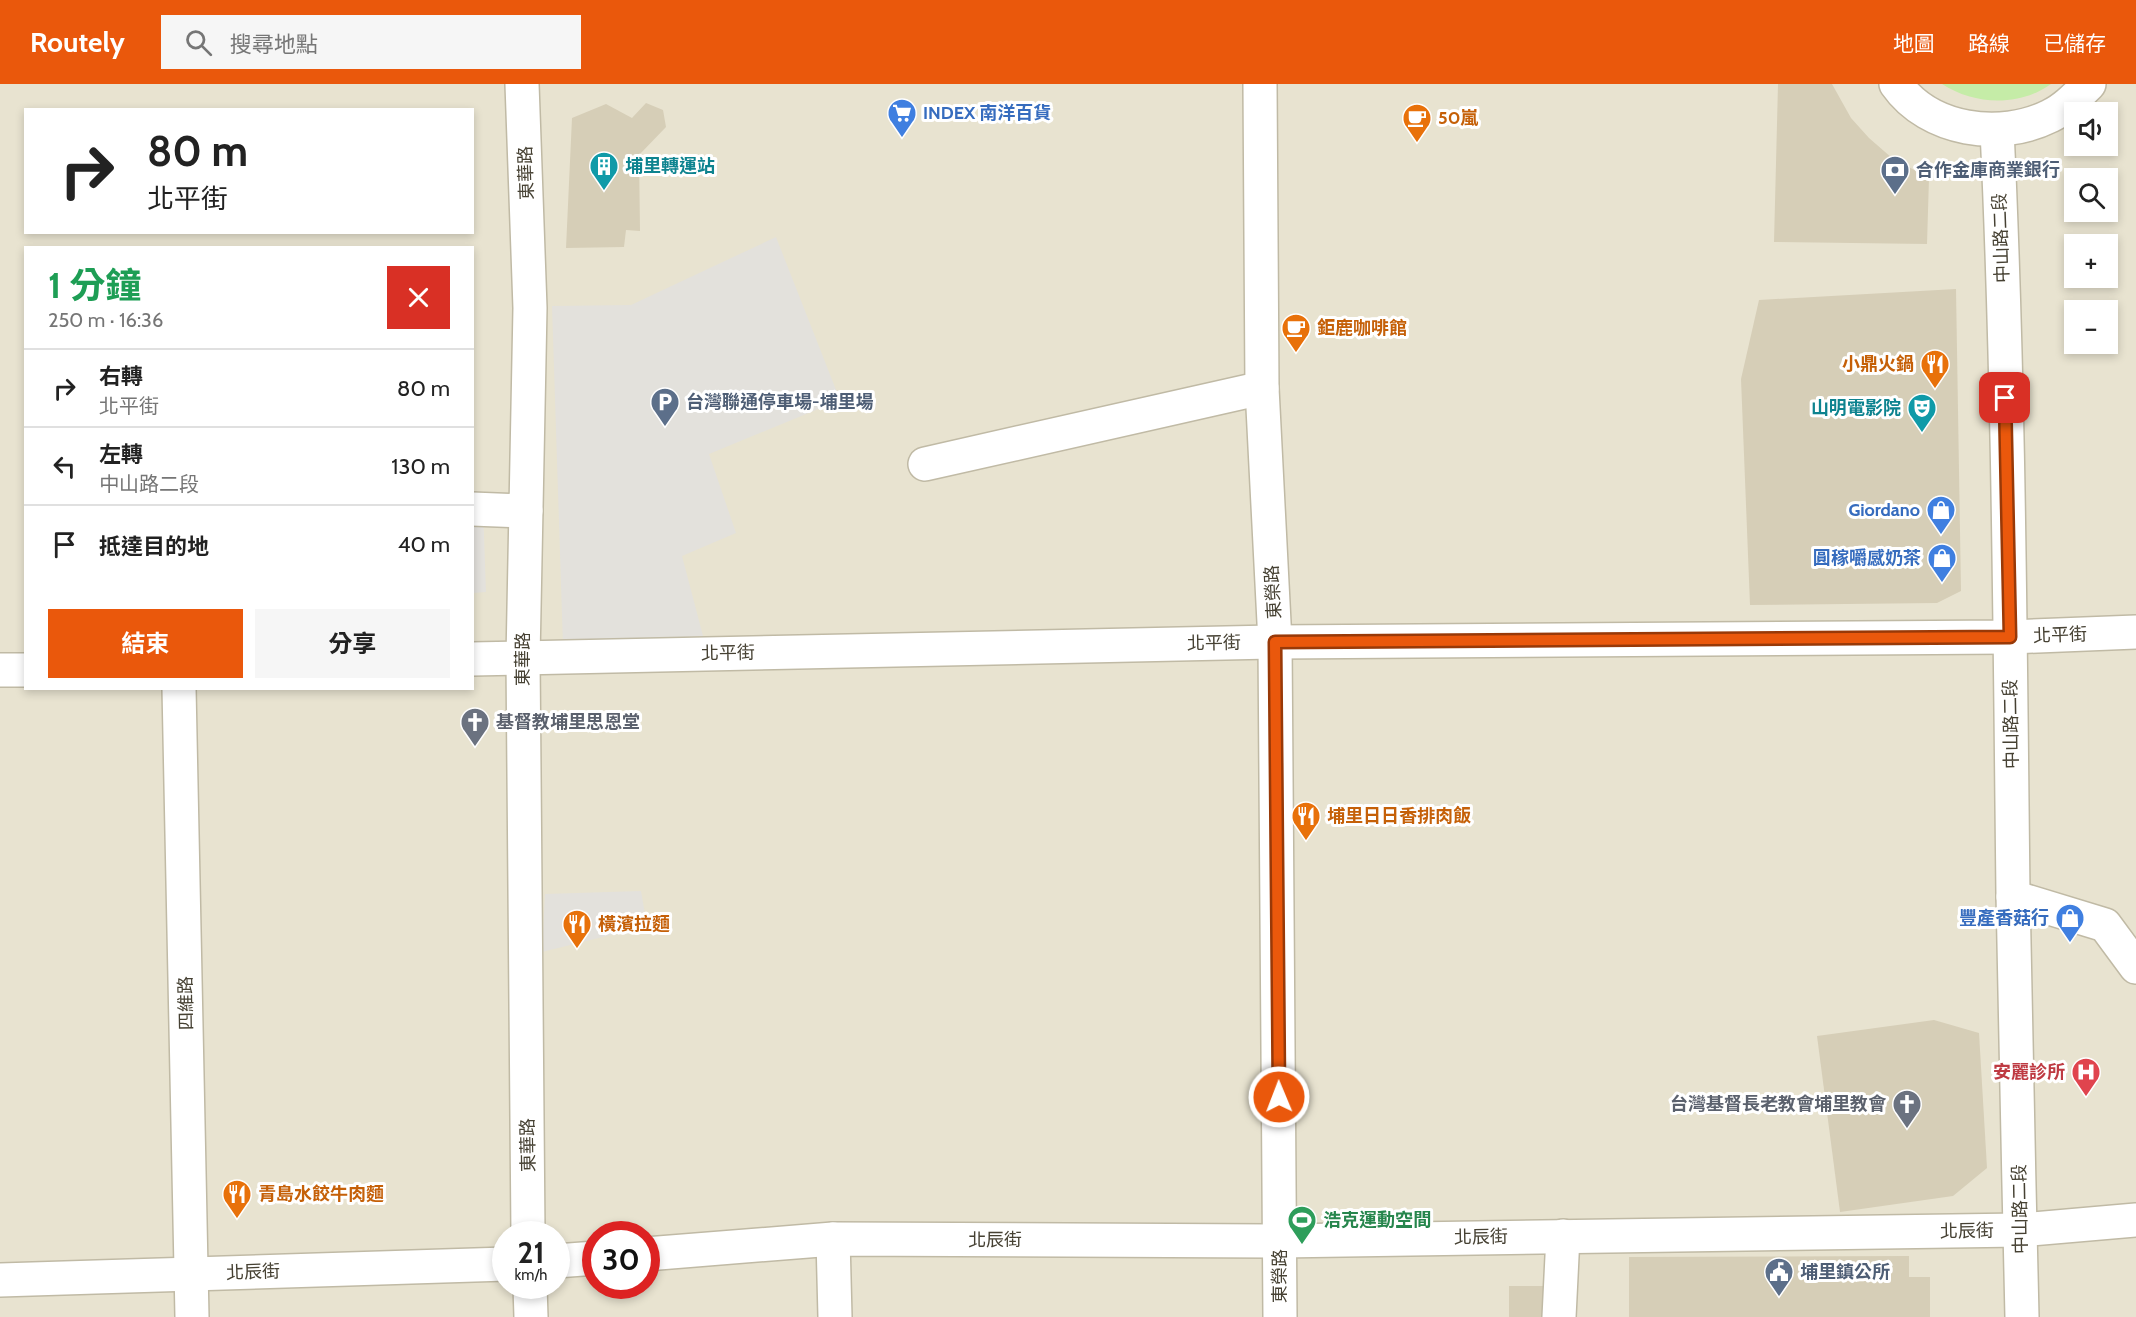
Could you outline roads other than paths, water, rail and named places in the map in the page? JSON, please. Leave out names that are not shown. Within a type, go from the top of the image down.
[{"type":"street","name":"東華路","points":[[522,84],[530,308],[523,658],[528,1221]]},
{"type":"street","name":"東榮路","points":[[1260,84],[1262,388],[1275,642],[1280,1317]]},
{"type":"street","points":[[1896,84],[1919,107],[1943,120],[1969,128],[1997,130],[2025,126],[2050,116],[2073,100],[2088,84]]},
{"type":"street","name":"中山路二段","points":[[1997,130],[2002,229],[2022,1317]]},
{"type":"street","points":[[924,464],[1262,388]]},
{"type":"street","points":[[474,509],[526,511]]},
{"type":"street","name":"北平街","points":[[474,659],[1275,642],[2010,637],[2136,632]]},
{"type":"street","points":[[0,670],[24,670]]},
{"type":"street","name":"四維路","points":[[179,690],[192,1317]]},
{"type":"street","points":[[2013,897],[2105,925],[2136,967]]},
{"type":"street","name":"北辰街","points":[[660,1253],[833,1239],[1280,1240],[2020,1230],[2136,1220]]},
{"type":"street","points":[[1559,1317],[1563,1236]]},
{"type":"street","points":[[833,1239],[835,1317]]},
{"type":"street","name":"北辰街","points":[[0,1280],[492,1264]]},
{"type":"street","points":[[530,1299],[531,1317]]},
{"type":"place","name":"INDEX 南洋百貨","points":[[902,138]]},
{"type":"place","name":"50嵐","points":[[1417,144]]},
{"type":"place","name":"埔里轉運站","points":[[604,192]]},
{"type":"place","name":"合作金庫商業銀行","points":[[1895,196]]},
{"type":"place","name":"鉅鹿咖啡館","points":[[1296,354]]},
{"type":"place","name":"小鼎火鍋","points":[[1935,390]]},
{"type":"place","name":"台灣聯通停車場-埔里場","points":[[665,428]]},
{"type":"place","name":"山明電影院","points":[[1922,434]]},
{"type":"place","name":"Giordano","points":[[1941,536]]},
{"type":"place","name":"圓稼嚼感奶茶","points":[[1942,584]]},
{"type":"place","name":"基督教埔里思恩堂","points":[[475,748]]},
{"type":"place","name":"埔里日日香排肉飯","points":[[1306,842]]},
{"type":"place","name":"豐產香菇行","points":[[2070,944]]},
{"type":"place","name":"橫濱拉麵","points":[[577,950]]},
{"type":"place","name":"安麗診所","points":[[2086,1098]]},
{"type":"place","name":"台灣基督長老教會埔里教會","points":[[1907,1130]]},
{"type":"place","name":"青島水餃牛肉麵","points":[[237,1220]]},
{"type":"place","name":"浩克運動空間","points":[[1302,1246]]},
{"type":"place","name":"埔里鎮公所","points":[[1779,1298]]}]
